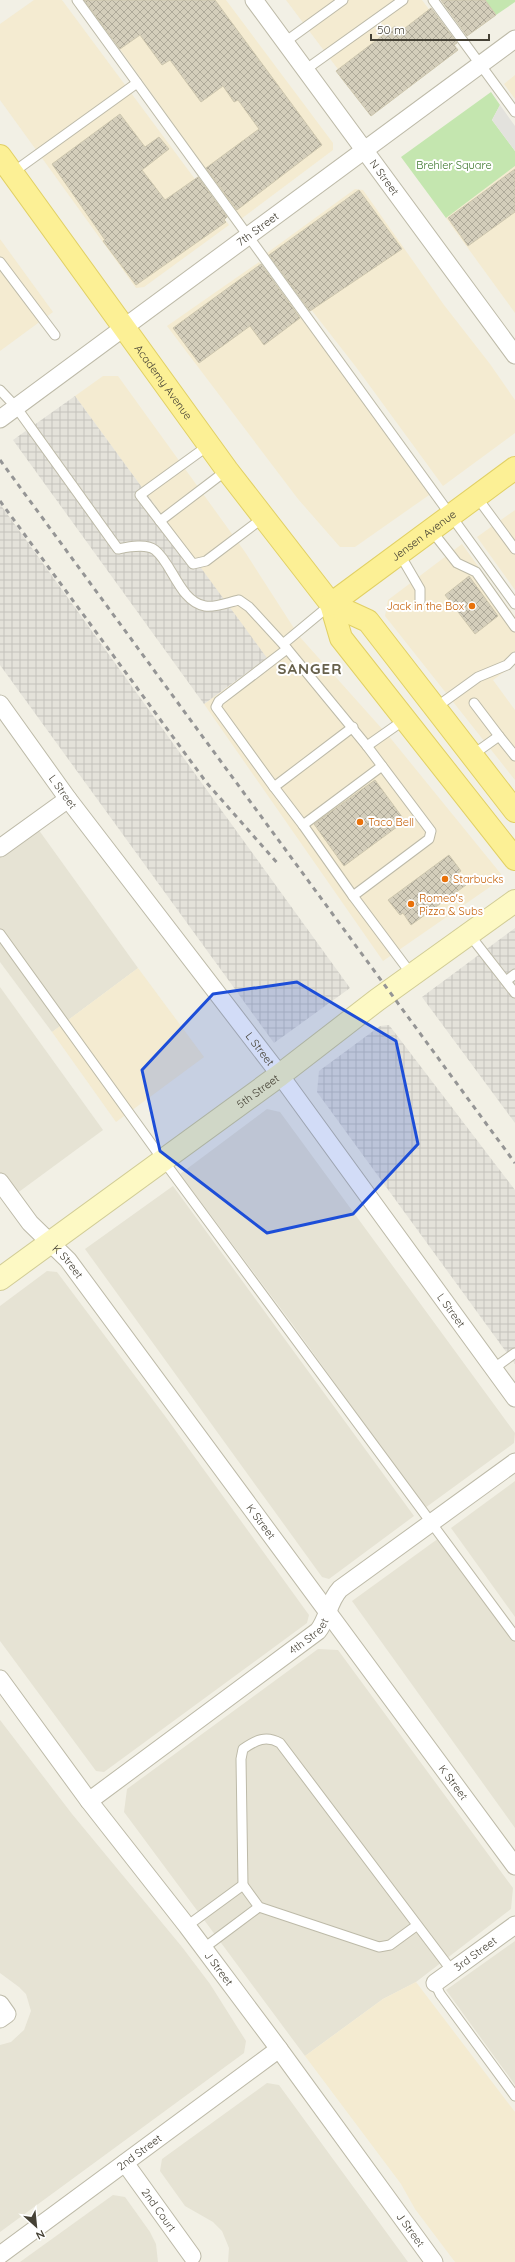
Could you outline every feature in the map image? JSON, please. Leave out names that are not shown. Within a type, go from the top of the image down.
[{"type":"main road","name":"Academy Avenue","points":[[5,167],[210,444],[227,470],[331,604]]},
{"type":"main road","name":"Jensen Avenue","points":[[331,604],[515,468]]},
{"type":"main road","points":[[331,604],[368,620],[434,709],[515,811]]},
{"type":"main road","points":[[331,604],[341,638],[404,720],[515,859]]},
{"type":"street","name":"N Street","points":[[254,0],[515,355]]},
{"type":"street","name":"7th Street","points":[[0,419],[515,39]]},
{"type":"street","name":"L Street","points":[[0,704],[68,799],[280,1075],[515,1398]]},
{"type":"street","points":[[0,848],[68,799]]},
{"type":"street","name":"5th Street","points":[[0,1279],[280,1075],[377,1000],[515,901]]},
{"type":"street","name":"K Street","points":[[0,1182],[30,1223],[68,1260],[515,1866]]},
{"type":"street","name":"4th Street","points":[[89,1801],[318,1632],[323,1625],[327,1610],[340,1589],[430,1522],[515,1462]]},
{"type":"street","name":"J Street","points":[[0,1679],[89,1801],[204,1948],[434,2262]]},
{"type":"street","name":"3rd Street","points":[[435,1983],[515,1925]]},
{"type":"street","name":"2nd Street","points":[[0,2255],[279,2049]]},
{"type":"street","name":"2nd Court","points":[[125,2163],[192,2256]]},
{"type":"lane","points":[[77,0],[515,604]]},
{"type":"lane","points":[[285,42],[343,0]]},
{"type":"lane","points":[[305,70],[403,0]]},
{"type":"lane","points":[[433,0],[515,112]]},
{"type":"lane","points":[[5,167],[137,84]]},
{"type":"lane","points":[[0,262],[55,335]]},
{"type":"lane","points":[[0,390],[16,407],[118,549],[143,546],[154,549],[188,596],[195,603],[207,607],[239,600],[249,607],[285,646],[353,728],[431,831],[429,839],[353,896]]},
{"type":"lane","points":[[210,444],[140,495],[193,564],[206,561],[264,517]]},
{"type":"lane","points":[[160,521],[227,470]]},
{"type":"lane","points":[[476,496],[515,549]]},
{"type":"lane","points":[[430,530],[457,562],[476,572],[515,627]]},
{"type":"lane","points":[[399,553],[420,589],[420,601]]},
{"type":"lane","points":[[331,604],[285,646],[219,701],[216,707],[412,976]]},
{"type":"lane","points":[[434,709],[478,677],[507,665],[515,657]]},
{"type":"lane","points":[[474,703],[515,754]]},
{"type":"lane","points":[[367,746],[404,720]]},
{"type":"lane","points":[[274,787],[353,728]]},
{"type":"lane","points":[[471,756],[499,736]]},
{"type":"lane","points":[[303,825],[382,766]]},
{"type":"lane","points":[[0,934],[163,1160],[515,1636]]},
{"type":"lane","points":[[469,934],[515,993]]},
{"type":"lane","points":[[506,981],[515,974]]},
{"type":"lane","points":[[493,1369],[515,1353]]},
{"type":"lane","points":[[416,1926],[390,1945],[379,1947],[260,1907],[243,1885],[241,1759],[243,1749],[255,1741],[270,1738],[280,1743],[416,1926],[452,1971]]},
{"type":"lane","points":[[187,1926],[243,1885]]},
{"type":"lane","points":[[204,1948],[260,1907]]},
{"type":"lane","points":[[435,1983],[440,1994],[515,2096]]},
{"type":"highlighted area","points":[[297,982],[396,1041],[418,1144],[353,1214],[267,1233],[160,1151],[142,1070],[213,994]]},
{"type":"shaded area","points":[[34,0],[62,0],[229,225],[144,287],[136,288],[0,100],[0,24]]},
{"type":"shaded area","points":[[85,0],[226,0],[333,143],[333,150],[241,219]]},
{"type":"shaded area","points":[[286,0],[422,0],[455,44],[367,108]]},
{"type":"shaded area","points":[[515,75],[515,99],[504,84]]},
{"type":"shaded area","points":[[500,105],[515,126],[515,151],[492,120]]},
{"type":"shaded area","points":[[515,166],[515,313],[446,218]]},
{"type":"shaded area","points":[[355,189],[363,190],[444,305],[490,364],[515,400],[515,433],[443,486],[356,367],[267,253]]},
{"type":"shaded area","points":[[0,239],[53,312],[0,351]]},
{"type":"shaded area","points":[[259,262],[432,493],[355,547],[340,547],[298,499],[167,326]]},
{"type":"shaded area","points":[[103,376],[118,376],[245,552],[299,636],[392,740],[501,874],[500,880],[383,961],[204,704],[267,659],[75,396]]},
{"type":"shaded area","points":[[75,396],[267,658],[204,704],[13,440]]},
{"type":"shaded area","points":[[0,504],[350,988],[274,1043],[0,665]]},
{"type":"shaded area","points":[[515,510],[515,590],[477,537]]},
{"type":"shaded area","points":[[462,544],[515,617],[515,664],[493,680],[515,710],[515,780],[385,616],[388,600]]},
{"type":"shaded area","points":[[33,822],[138,968],[52,1032],[0,962],[0,847]]},
{"type":"shaded area","points":[[515,928],[515,1123],[422,997]]},
{"type":"shaded area","points":[[138,968],[204,1057],[116,1122],[52,1032]]},
{"type":"shaded area","points":[[0,987],[103,1130],[16,1194],[0,1173]]},
{"type":"shaded area","points":[[389,1025],[515,1190],[515,1364],[317,1092],[319,1071],[380,1026]]},
{"type":"shaded area","points":[[267,1109],[280,1112],[515,1433],[514,1443],[425,1508],[293,1325],[180,1174]]},
{"type":"shaded area","points":[[173,1186],[414,1516],[329,1579],[322,1577],[85,1249]]},
{"type":"shaded area","points":[[47,1271],[57,1272],[165,1416],[309,1615],[307,1623],[104,1772],[96,1771],[0,1641],[0,1306]]},
{"type":"shaded area","points":[[515,1481],[515,1617],[451,1528]]},
{"type":"shaded area","points":[[439,1538],[515,1641],[515,1828],[352,1601]]},
{"type":"shaded area","points":[[318,1649],[338,1650],[513,1888],[511,1909],[416,1982],[383,1999],[305,2056],[124,1812],[127,1789]]},
{"type":"shaded area","points":[[0,1720],[72,1814],[182,1947],[210,1984],[246,2041],[244,2053],[0,2232],[0,2045],[11,2042],[24,2030],[31,2011],[26,1994],[0,1973]]},
{"type":"shaded area","points":[[515,1941],[515,2085],[446,1990]]},
{"type":"shaded area","points":[[416,1982],[515,2112],[515,2262],[455,2262],[415,2209],[401,2184],[305,2056],[383,1999]]},
{"type":"shaded area","points":[[267,2083],[279,2085],[408,2262],[228,2262],[229,2248],[222,2231],[213,2222],[185,2206],[160,2171],[162,2159]]},
{"type":"shaded area","points":[[113,2195],[125,2197],[150,2232],[156,2244],[158,2262],[20,2262]]},
{"type":"green space","points":[[485,0],[515,0],[515,2],[496,15]]},
{"type":"green space","name":"Brehler Square","points":[[491,92],[500,105],[492,120],[515,151],[515,166],[446,218],[401,157]]},
{"type":"building","points":[[84,0],[215,0],[322,145],[237,210],[206,168],[259,129],[238,100],[234,102],[223,86],[201,102],[170,60],[162,65],[140,35],[120,49]]},
{"type":"building","points":[[441,0],[485,0],[496,15],[467,36]]},
{"type":"building","points":[[431,8],[457,43],[454,45],[458,50],[371,116],[336,71],[395,26],[400,32]]},
{"type":"building","points":[[120,114],[145,147],[159,137],[169,149],[142,170],[165,200],[198,177],[227,217],[224,220],[226,222],[136,285],[103,241],[105,240],[52,164]]},
{"type":"building","points":[[515,169],[515,212],[468,246],[448,218]]},
{"type":"building","points":[[359,190],[402,249],[310,311],[269,255]]},
{"type":"building","points":[[261,264],[300,318],[264,345],[250,326],[199,363],[173,328]]},
{"type":"building","name":"Jack in the Box","points":[[469,576],[498,616],[475,634],[445,595]]},
{"type":"building","name":"Taco Bell","points":[[375,780],[405,821],[344,866],[314,824]]},
{"type":"building","points":[[449,855],[461,871],[458,873],[466,885],[411,925],[403,913],[400,915],[388,900]]},
{"type":"railway","points":[[0,460],[515,1163]]},
{"type":"railway","points":[[0,501],[206,782],[279,865]]},
{"type":"place","name":"Jack in the Box","points":[[472,606]]},
{"type":"place","name":"Taco Bell","points":[[360,822]]},
{"type":"place","name":"Starbucks","points":[[445,879]]},
{"type":"place","name":"Romeo's Pizza & Subs","points":[[411,904]]},
{"type":"district","name":"SANGER","points":[[310,668]]}]
